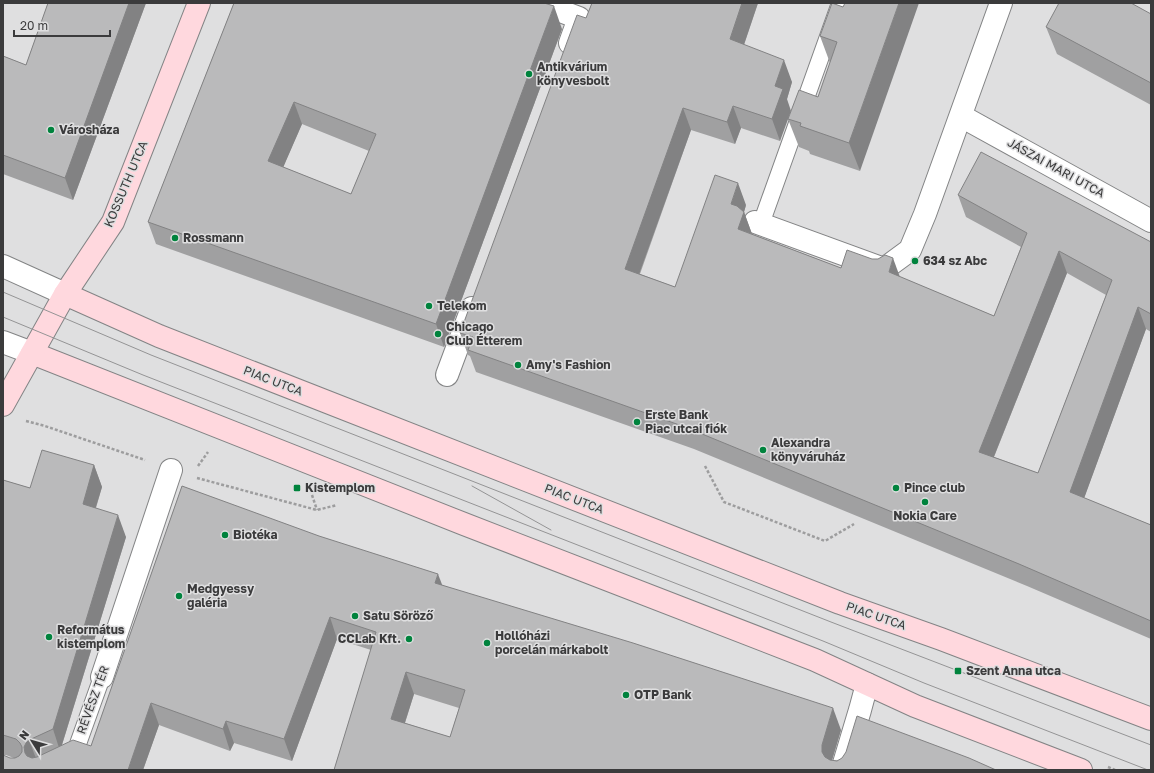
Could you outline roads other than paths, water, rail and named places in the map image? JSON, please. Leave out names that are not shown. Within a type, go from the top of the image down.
[{"type":"street","name":"KOSSUTH UTCA","points":[[3,405],[65,294],[112,222],[199,3]]},
{"type":"street","points":[[539,3],[579,18],[564,58]]},
{"type":"street","points":[[758,223],[884,269],[910,250],[925,214],[1001,3]]},
{"type":"street","name":"JÁSZAI MARI UTCA","points":[[961,116],[1151,221]]},
{"type":"street","name":"PIAC UTCA","points":[[3,266],[159,336],[825,598],[941,639],[1151,719]]},
{"type":"street","points":[[447,374],[477,293]]},
{"type":"street","points":[[3,342],[472,527],[815,660],[915,706],[1081,770]]},
{"type":"street","name":"RÉVÉSZ TÉR","points":[[102,677],[161,496],[171,470]]},
{"type":"street","points":[[842,770],[860,710],[866,684]]},
{"type":"lane","points":[[758,223],[840,3]]},
{"type":"lane","name":"RÉVÉSZ TÉR","points":[[40,770],[74,755],[102,677]]},
{"type":"tram line","points":[[3,292],[151,355],[831,622],[1151,745]]},
{"type":"tram line","points":[[3,317],[143,375],[1148,770]]},
{"type":"tram line","points":[[472,486],[551,530]]},
{"type":"place","name":"Antikvárium könyvesbolt","points":[[529,74]]},
{"type":"place","name":"Városháza","points":[[51,130]]},
{"type":"place","name":"Rossmann","points":[[175,238]]},
{"type":"place","name":"634 sz Abc","points":[[915,261]]},
{"type":"place","name":"Telekom","points":[[429,306]]},
{"type":"place","name":"Chicago Club Étterem","points":[[438,334]]},
{"type":"place","name":"Amy's Fashion","points":[[518,365]]},
{"type":"place","name":"Erste Bank Piac utcai fiók","points":[[637,422]]},
{"type":"place","name":"Alexandra könyváruház","points":[[763,450]]},
{"type":"place","name":"Kistemplom","points":[[297,488]]},
{"type":"place","name":"Pince club","points":[[896,488]]},
{"type":"place","name":"Nokia Care","points":[[925,502]]},
{"type":"place","name":"Biotéka","points":[[225,535]]},
{"type":"place","name":"Medgyessy galéria","points":[[179,596]]},
{"type":"place","name":"Satu Söröző","points":[[355,616]]},
{"type":"place","name":"Református kistemplom","points":[[49,637]]},
{"type":"place","name":"CCLab Kft.","points":[[409,639]]},
{"type":"place","name":"Hollóházi porcelán márkabolt","points":[[487,643]]},
{"type":"place","name":"Szent Anna utca","points":[[958,671]]},
{"type":"place","name":"OTP Bank","points":[[626,695]]}]
